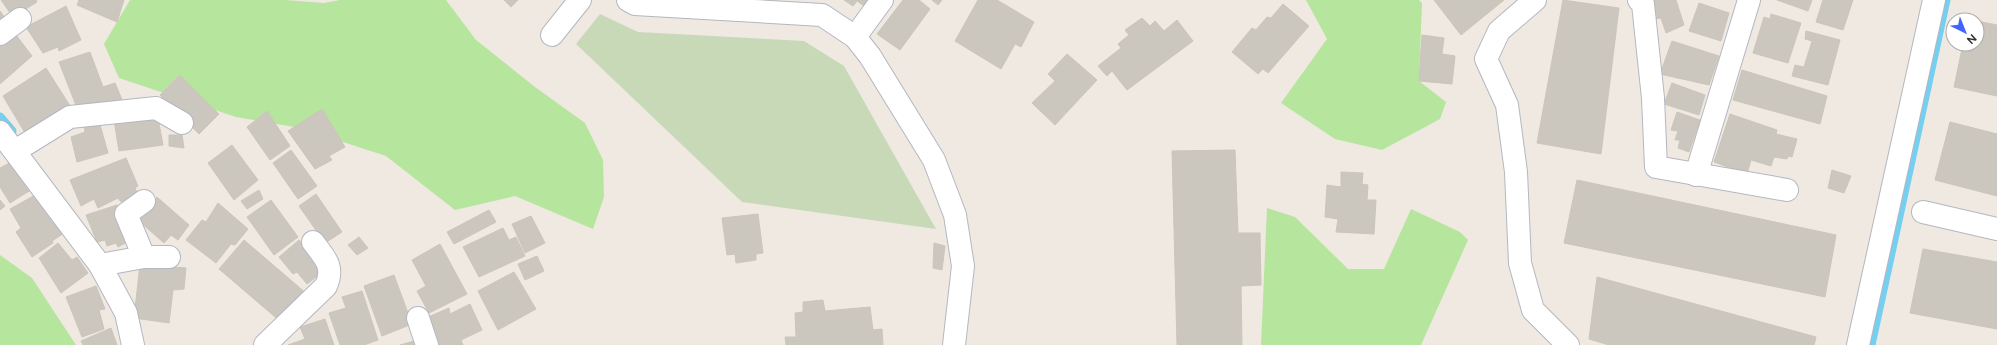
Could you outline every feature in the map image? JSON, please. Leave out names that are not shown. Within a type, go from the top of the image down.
[{"type":"street","points":[[552,35],[580,0]]},
{"type":"street","points":[[628,0],[635,4],[822,15],[855,38],[870,56],[934,160],[956,215],[963,266],[954,345]]},
{"type":"street","points":[[855,38],[882,0]]},
{"type":"street","points":[[1535,0],[1499,31],[1486,59],[1507,105],[1516,172],[1520,263],[1534,310],[1568,345]]},
{"type":"street","points":[[1639,0],[1643,4],[1652,90],[1656,167],[1787,190]]},
{"type":"street","points":[[1696,175],[1749,0]]},
{"type":"street","points":[[1858,345],[1934,0]]},
{"type":"street","points":[[0,34],[20,19]]},
{"type":"street","points":[[15,151],[70,117],[156,108],[182,123]]},
{"type":"street","points":[[0,132],[100,265],[126,313],[133,345]]},
{"type":"street","points":[[144,201],[126,214],[144,256]]},
{"type":"street","points":[[1923,212],[1997,229]]},
{"type":"street","points":[[265,345],[326,286],[329,279],[330,266],[313,242]]},
{"type":"street","points":[[100,265],[144,256],[169,257]]},
{"type":"street","points":[[418,318],[427,345]]},
{"type":"green space","points":[[130,0],[285,0],[324,3],[340,0],[446,0],[476,40],[535,87],[585,123],[603,160],[604,197],[593,229],[515,196],[455,210],[386,156],[300,128],[236,117],[119,78],[104,44]]},
{"type":"green space","points":[[1306,0],[1419,0],[1422,3],[1419,81],[1446,102],[1440,119],[1382,150],[1335,139],[1281,103],[1327,39]]},
{"type":"green space","points":[[600,14],[638,32],[804,41],[844,66],[936,229],[742,202],[576,44]]},
{"type":"green space","points":[[1267,208],[1295,217],[1348,269],[1384,269],[1411,209],[1460,232],[1468,240],[1421,345],[1261,345]]},
{"type":"green space","points":[[0,255],[32,278],[76,345],[0,345]]},
{"type":"building","points":[[1,0],[36,0],[37,2],[13,17]]},
{"type":"building","points":[[79,0],[124,0],[117,22],[77,5]]},
{"type":"building","points":[[504,0],[518,0],[511,7]]},
{"type":"building","points":[[844,0],[869,0],[864,6],[857,1],[853,6]]},
{"type":"building","points":[[903,0],[919,0],[930,9],[900,50],[877,34]]},
{"type":"building","points":[[932,0],[942,0],[938,5]]},
{"type":"building","points":[[978,0],[997,0],[1034,22],[1021,47],[1015,44],[1001,69],[955,41]]},
{"type":"building","points":[[1434,0],[1504,0],[1461,35]]},
{"type":"building","points":[[1563,0],[1619,8],[1601,154],[1537,143]]},
{"type":"building","points":[[1650,0],[1676,0],[1684,25],[1666,33],[1661,18],[1655,19]]},
{"type":"building","points":[[1777,0],[1812,0],[1808,11]]},
{"type":"building","points":[[1823,0],[1853,0],[1843,30],[1816,22]]},
{"type":"building","points":[[1699,3],[1729,13],[1721,41],[1689,31]]},
{"type":"building","points":[[1283,4],[1309,26],[1268,73],[1263,69],[1258,74],[1232,52],[1252,28],[1256,30],[1267,17],[1271,18]]},
{"type":"building","points":[[66,6],[81,40],[59,51],[58,47],[43,53],[26,27]]},
{"type":"building","points":[[0,11],[8,22],[0,27]]},
{"type":"building","points":[[1771,14],[1801,23],[1788,63],[1753,53],[1764,17],[1770,19]]},
{"type":"building","points":[[1142,18],[1150,26],[1155,21],[1164,31],[1177,20],[1193,41],[1127,90],[1112,71],[1107,76],[1098,66],[1121,48],[1118,44],[1129,35],[1125,30]]},
{"type":"building","points":[[1985,23],[1997,25],[1997,96],[1954,87],[1961,52],[1985,52]]},
{"type":"building","points":[[13,31],[32,56],[0,84],[0,45]]},
{"type":"building","points":[[1806,31],[1840,40],[1828,85],[1792,76],[1795,65],[1804,67],[1812,41],[1805,39]]},
{"type":"building","points":[[1422,35],[1444,38],[1442,54],[1455,56],[1452,84],[1419,81]]},
{"type":"building","points":[[1672,41],[1719,56],[1709,85],[1660,74]]},
{"type":"building","points":[[90,52],[103,87],[115,83],[123,102],[107,108],[104,101],[79,113],[59,62]]},
{"type":"building","points":[[1067,54],[1097,80],[1055,125],[1032,103],[1055,81],[1048,74]]},
{"type":"building","points":[[46,68],[72,109],[28,138],[3,96]]},
{"type":"building","points":[[1742,70],[1827,96],[1820,124],[1733,100]]},
{"type":"building","points":[[180,75],[219,114],[199,134],[160,95]]},
{"type":"building","points":[[1672,83],[1705,95],[1699,115],[1664,104]]},
{"type":"building","points":[[322,109],[345,147],[329,156],[332,160],[315,169],[288,131]]},
{"type":"building","points":[[267,111],[290,146],[270,160],[247,127]]},
{"type":"building","points":[[1677,112],[1700,120],[1689,152],[1678,148],[1680,140],[1675,140],[1678,131],[1671,130]]},
{"type":"building","points":[[157,113],[163,145],[119,151],[114,120]]},
{"type":"building","points":[[1730,114],[1777,130],[1776,134],[1797,139],[1792,157],[1788,156],[1787,159],[1774,157],[1771,166],[1751,160],[1747,174],[1714,162]]},
{"type":"building","points":[[99,121],[108,153],[77,162],[71,137],[85,132],[84,125]]},
{"type":"building","points":[[1950,122],[1997,134],[1997,196],[1935,180]]},
{"type":"building","points":[[169,135],[182,135],[184,148],[169,146]]},
{"type":"building","points":[[232,145],[258,180],[234,200],[208,163]]},
{"type":"building","points":[[291,150],[317,186],[298,199],[273,163]]},
{"type":"building","points":[[1235,150],[1238,233],[1260,233],[1261,285],[1241,286],[1242,345],[1177,345],[1172,151]]},
{"type":"building","points":[[126,158],[138,186],[135,188],[138,194],[121,202],[118,198],[98,208],[94,199],[81,206],[70,180]]},
{"type":"building","points":[[13,161],[34,188],[10,203],[0,187],[0,168]]},
{"type":"building","points":[[1832,170],[1851,176],[1844,193],[1828,188]]},
{"type":"building","points":[[1341,172],[1363,173],[1362,184],[1368,185],[1367,200],[1376,200],[1374,234],[1336,232],[1338,219],[1325,217],[1327,185],[1341,187]]},
{"type":"building","points":[[1577,180],[1836,235],[1825,297],[1564,243]]},
{"type":"building","points":[[259,190],[263,199],[247,209],[241,201]]},
{"type":"building","points":[[37,194],[54,223],[60,219],[67,231],[52,241],[53,243],[32,257],[16,232],[21,228],[10,209]]},
{"type":"building","points":[[316,194],[342,232],[325,243],[299,206]]},
{"type":"building","points":[[157,197],[189,225],[178,240],[171,235],[164,243],[139,221]]},
{"type":"building","points":[[0,200],[5,206],[0,210]]},
{"type":"building","points":[[271,200],[298,237],[274,255],[247,217]]},
{"type":"building","points":[[218,203],[248,229],[235,245],[231,244],[216,263],[186,240],[202,220],[206,222]]},
{"type":"building","points":[[117,205],[129,241],[118,247],[116,243],[107,246],[105,240],[97,242],[86,215]]},
{"type":"building","points":[[489,210],[496,222],[454,244],[447,232]]},
{"type":"building","points":[[758,214],[763,253],[756,254],[756,260],[736,263],[735,254],[727,255],[722,218]]},
{"type":"building","points":[[531,216],[545,243],[525,253],[512,224]]},
{"type":"building","points":[[503,228],[509,240],[516,237],[525,256],[479,277],[463,247]]},
{"type":"building","points":[[359,237],[368,248],[357,255],[348,245]]},
{"type":"building","points":[[244,240],[307,294],[281,322],[219,269]]},
{"type":"building","points":[[299,240],[323,272],[307,284],[297,272],[293,274],[279,257]]},
{"type":"building","points":[[58,243],[72,260],[77,257],[88,273],[61,293],[39,258]]},
{"type":"building","points":[[934,243],[945,246],[942,270],[933,268]]},
{"type":"building","points":[[440,244],[467,294],[429,313],[417,291],[426,286],[412,260]]},
{"type":"building","points":[[1923,249],[1997,262],[1997,329],[1910,313]]},
{"type":"building","points":[[537,256],[544,271],[525,280],[518,264]]},
{"type":"building","points":[[140,264],[186,268],[184,289],[173,290],[169,323],[134,318]]},
{"type":"building","points":[[514,272],[536,309],[498,330],[478,291]]},
{"type":"building","points":[[394,275],[412,324],[382,336],[364,286]]},
{"type":"building","points":[[1597,277],[1816,337],[1814,345],[1609,345],[1589,339]]},
{"type":"building","points":[[96,286],[105,309],[99,310],[104,329],[82,337],[66,297]]},
{"type":"building","points":[[362,291],[378,340],[364,345],[340,345],[329,313],[346,308],[342,297]]},
{"type":"building","points":[[823,300],[825,311],[870,307],[873,330],[882,329],[883,345],[786,345],[785,337],[796,337],[795,313],[803,312],[803,302]]},
{"type":"building","points":[[470,304],[482,330],[461,340],[463,345],[439,345],[426,318],[449,308],[450,314]]},
{"type":"building","points":[[325,319],[334,345],[288,345],[305,339],[300,327]]},
{"type":"building","points":[[111,328],[117,345],[83,345],[81,341]]},
{"type":"building","points":[[414,341],[415,345],[400,345]]},
{"type":"waterway","points":[[1871,345],[1946,0]]},
{"type":"waterway","points":[[0,117],[12,131]]}]
